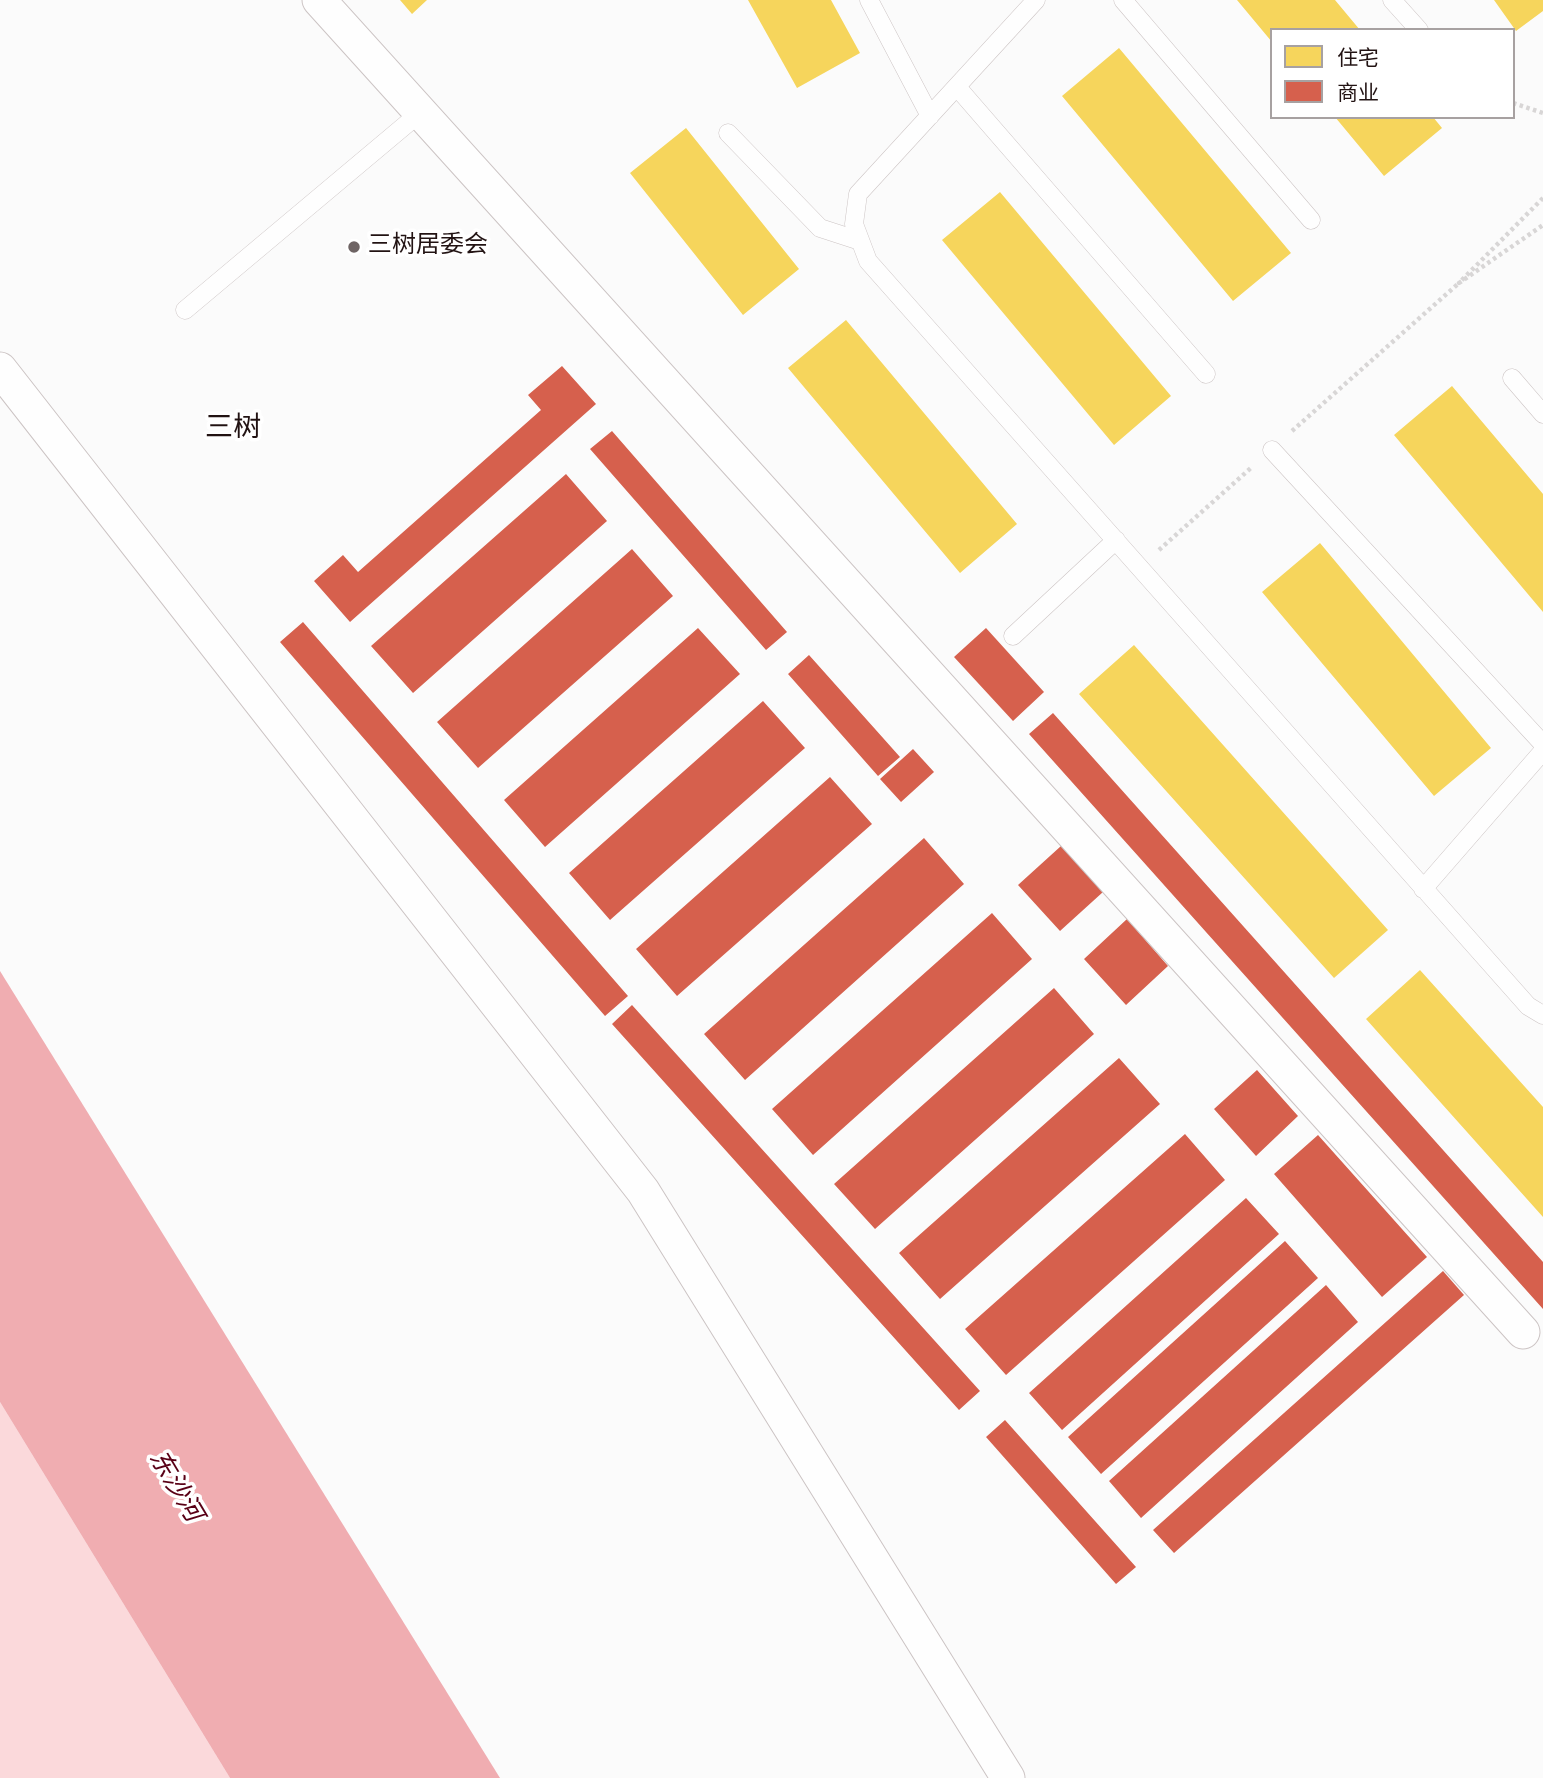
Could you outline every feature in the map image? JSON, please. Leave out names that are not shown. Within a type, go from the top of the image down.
[{"type":"street","points":[[318,0],[1523,1332]]},
{"type":"street","points":[[0,369],[643,1191],[1008,1778]]},
{"type":"lane","points":[[869,0],[930,116]]},
{"type":"lane","points":[[1036,0],[858,194],[854,224],[868,261],[1423,889],[1528,1006],[1543,1015]]},
{"type":"lane","points":[[1123,0],[1311,220]]},
{"type":"lane","points":[[1392,0],[1417,28]]},
{"type":"lane","points":[[957,87],[1206,374]]},
{"type":"lane","points":[[185,310],[421,112]]},
{"type":"lane","points":[[728,133],[820,228],[860,241]]},
{"type":"lane","points":[[1512,377],[1543,414]]},
{"type":"lane","points":[[1272,450],[1543,744]]},
{"type":"lane","points":[[1013,636],[1115,540]]},
{"type":"lane","points":[[1423,889],[1543,751]]},
{"type":"path","points":[[1515,104],[1543,113]]},
{"type":"path","points":[[1139,567],[1459,283],[1543,198]]},
{"type":"path","points":[[1459,283],[1543,225]]},
{"type":"shaded area","points":[[0,1402],[230,1778],[0,1778]]},
{"type":"water","name":"东沙河","points":[[0,971],[500,1778],[230,1778],[0,1402]]},
{"type":"building: 住宅","points":[[400,0],[427,0],[412,14]]},
{"type":"building: 住宅","points":[[748,0],[831,0],[860,53],[797,88]]},
{"type":"building: 住宅","points":[[1237,0],[1335,0],[1358,28],[1270,28],[1270,40]]},
{"type":"building: 住宅","points":[[1494,0],[1543,0],[1543,11],[1516,31]]},
{"type":"building: 住宅","points":[[1119,48],[1291,253],[1233,301],[1062,96]]},
{"type":"building: 住宅","points":[[1337,119],[1435,119],[1442,128],[1384,176]]},
{"type":"building: 住宅","points":[[686,128],[799,269],[743,315],[630,173]]},
{"type":"building: 住宅","points":[[1000,192],[1171,396],[1114,445],[942,240]]},
{"type":"building: 住宅","points":[[846,320],[1017,524],[960,573],[788,368]]},
{"type":"building: 住宅","points":[[1452,386],[1543,494],[1543,612],[1394,435]]},
{"type":"building: 住宅","points":[[1320,543],[1491,748],[1434,796],[1262,592]]},
{"type":"building: 住宅","points":[[1134,645],[1388,930],[1334,978],[1079,694]]},
{"type":"building: 住宅","points":[[1420,970],[1543,1107],[1543,1217],[1366,1019]]},
{"type":"building: 商业","points":[[562,366],[596,404],[350,622],[314,581],[343,555],[358,572],[541,410],[528,395]]},
{"type":"building: 商业","points":[[612,431],[787,632],[766,650],[590,449]]},
{"type":"building: 商业","points":[[566,474],[607,521],[413,693],[371,646]]},
{"type":"building: 商业","points":[[632,549],[673,596],[478,768],[437,722]]},
{"type":"building: 商业","points":[[303,622],[628,996],[605,1016],[280,642]]},
{"type":"building: 商业","points":[[698,628],[740,674],[545,847],[504,800]]},
{"type":"building: 商业","points":[[986,628],[1044,692],[1013,721],[954,657]]},
{"type":"building: 商业","points":[[809,655],[900,757],[878,776],[788,674]]},
{"type":"building: 商业","points":[[763,701],[805,748],[610,920],[569,873]]},
{"type":"building: 商业","points":[[1053,713],[1543,1262],[1543,1309],[1029,734]]},
{"type":"building: 商业","points":[[913,749],[934,772],[901,802],[880,779]]},
{"type":"building: 商业","points":[[830,777],[872,824],[677,996],[636,949]]},
{"type":"building: 商业","points":[[924,838],[964,884],[745,1080],[704,1034]]},
{"type":"building: 商业","points":[[1061,846],[1103,892],[1060,931],[1018,885]]},
{"type":"building: 商业","points":[[992,913],[1032,959],[813,1155],[772,1109]]},
{"type":"building: 商业","points":[[1127,919],[1168,966],[1126,1005],[1084,959]]},
{"type":"building: 商业","points":[[1054,988],[1094,1034],[875,1229],[834,1184]]},
{"type":"building: 商业","points":[[632,1005],[980,1391],[959,1410],[612,1024]]},
{"type":"building: 商业","points":[[1119,1058],[1160,1104],[940,1299],[899,1253]]},
{"type":"building: 商业","points":[[1257,1070],[1298,1116],[1256,1156],[1214,1109]]},
{"type":"building: 商业","points":[[1185,1134],[1225,1180],[1006,1375],[965,1329]]},
{"type":"building: 商业","points":[[1318,1135],[1427,1257],[1382,1297],[1274,1174]]},
{"type":"building: 商业","points":[[1246,1198],[1279,1234],[1062,1430],[1029,1393]]},
{"type":"building: 商业","points":[[1285,1241],[1318,1278],[1101,1474],[1068,1437]]},
{"type":"building: 商业","points":[[1443,1271],[1464,1295],[1174,1553],[1153,1530]]},
{"type":"building: 商业","points":[[1326,1285],[1358,1322],[1141,1518],[1109,1481]]},
{"type":"building: 商业","points":[[1005,1420],[1136,1567],[1116,1584],[986,1437]]},
{"type":"place","name":"三树居委会","points":[[354,247]]},
{"type":"district","name":"三树","points":[[233,430]]}]
